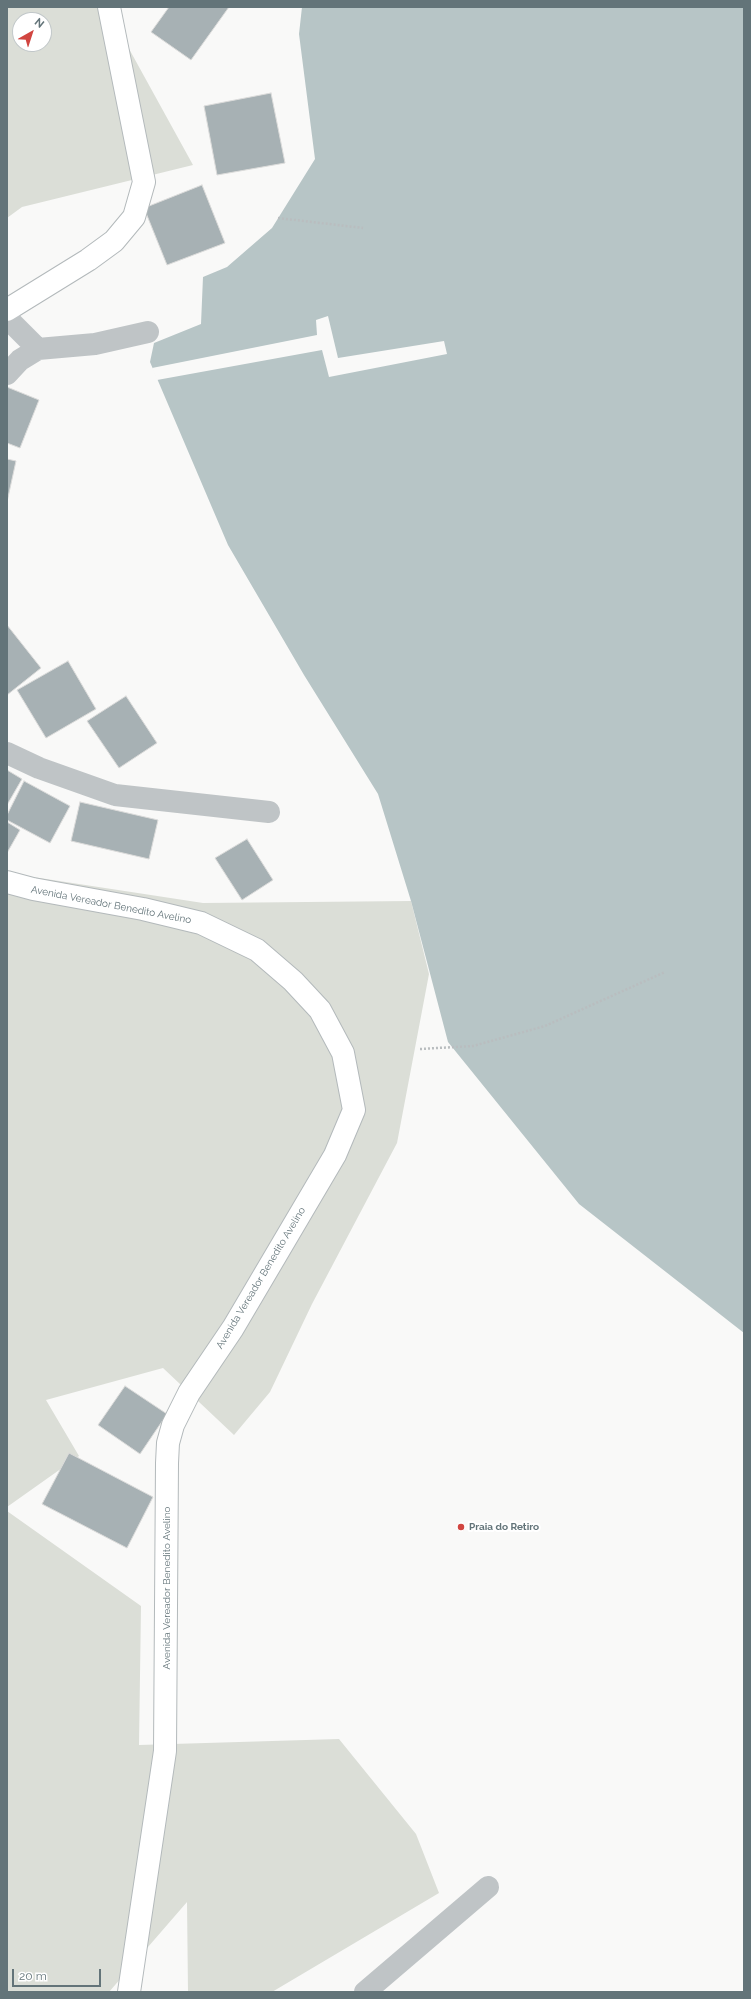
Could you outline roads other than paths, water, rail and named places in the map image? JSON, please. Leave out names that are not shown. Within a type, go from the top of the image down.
[{"type":"main road","points":[[7,310],[88,260],[114,241],[134,217],[144,182],[109,7]]},
{"type":"main road","name":"Avenida Vereador Benedito Avelino","points":[[7,882],[32,889],[143,909],[201,923],[257,950],[293,981],[320,1010],[342,1053],[354,1110],[335,1154],[233,1328],[189,1393],[173,1425],[168,1443],[166,1751],[129,1992]]},
{"type":"lane","points":[[7,318],[38,349]]},
{"type":"lane","points":[[7,374],[20,360],[38,349],[95,344],[148,332]]},
{"type":"lane","points":[[7,753],[39,768],[115,795],[269,812]]},
{"type":"lane","points":[[365,1992],[488,1887]]},
{"type":"place","name":"Praia do Retiro","points":[[461,1527]]}]
